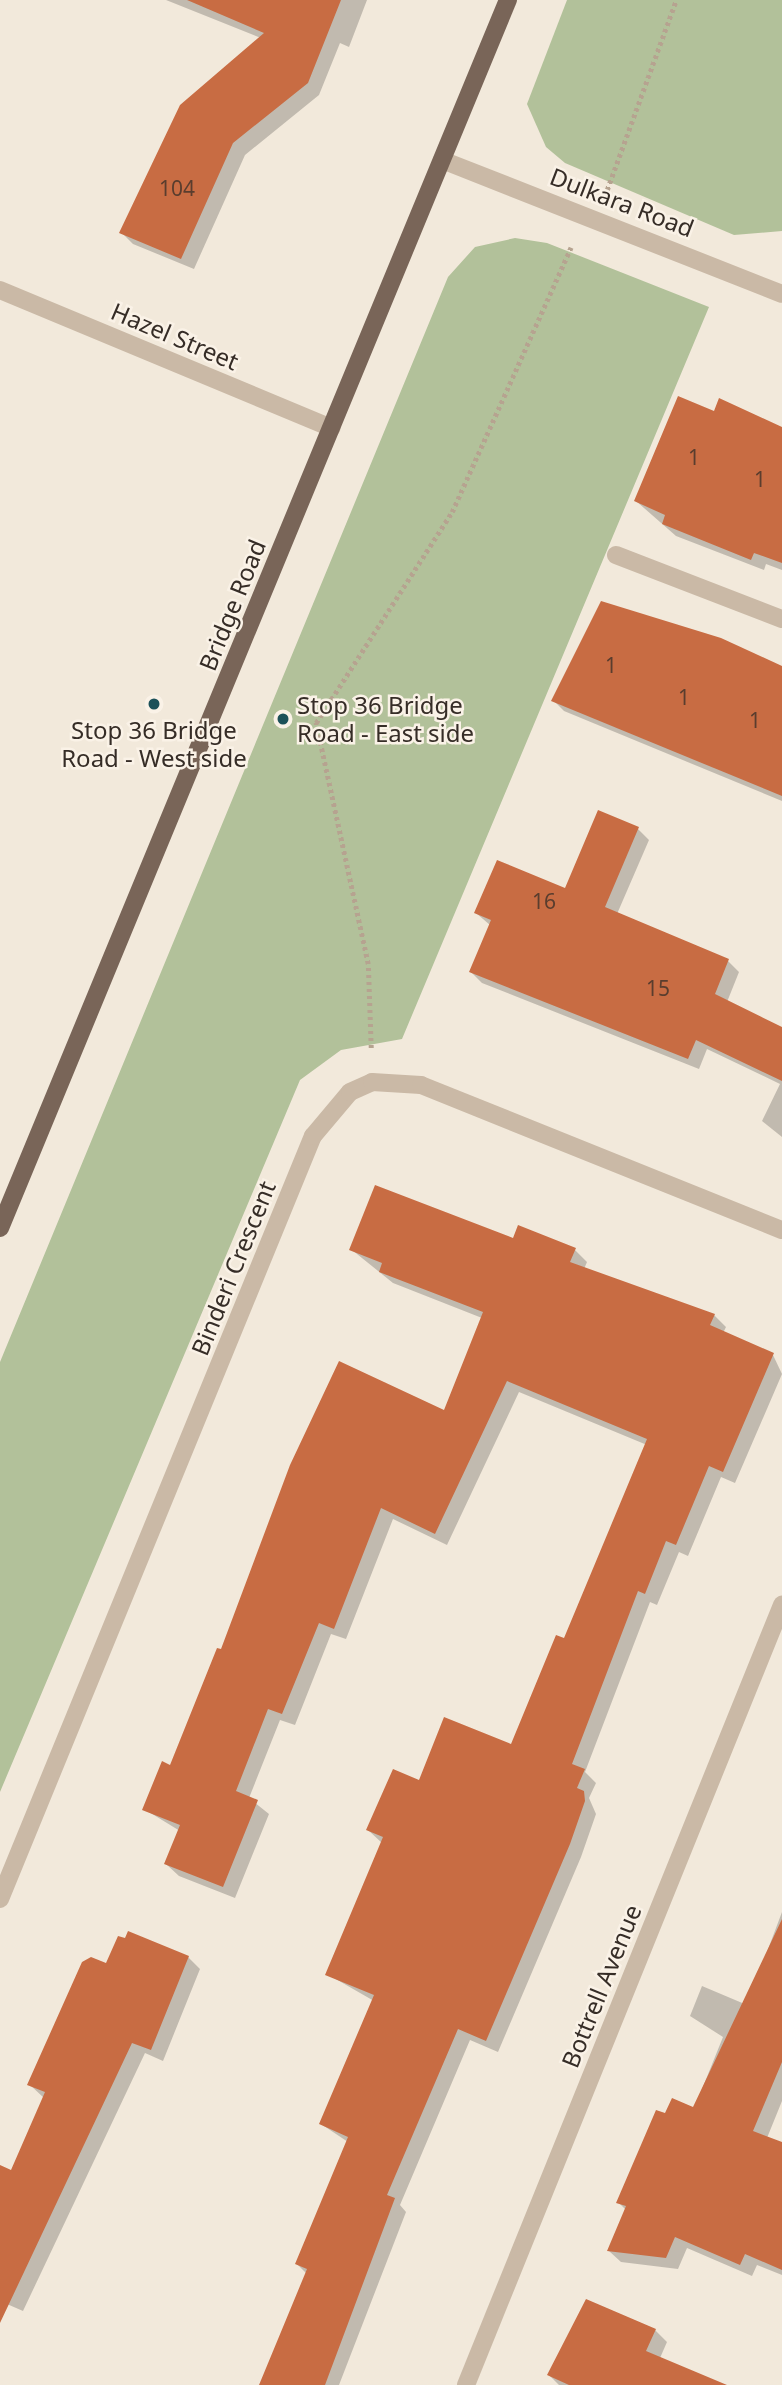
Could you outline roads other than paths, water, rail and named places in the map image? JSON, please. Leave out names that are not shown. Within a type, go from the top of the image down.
[{"type":"main road","name":"Bridge Road","points":[[0,1228],[508,0]]},
{"type":"street","name":"Dulkara Road","points":[[442,160],[597,218],[782,294]]},
{"type":"street","name":"Hazel Street","points":[[0,290],[331,428]]},
{"type":"street","points":[[616,555],[782,619]]},
{"type":"street","name":"Binderi Crescent","points":[[0,1899],[313,1136],[328,1112],[372,1082],[421,1085],[782,1230]]},
{"type":"street","name":"Bottrell Avenue","points":[[466,2385],[782,1605]]},
{"type":"place","name":"Stop 36 Bridge Road - West side","points":[[154,704]]},
{"type":"place","name":"Stop 36 Bridge Road - East side","points":[[283,719]]}]
